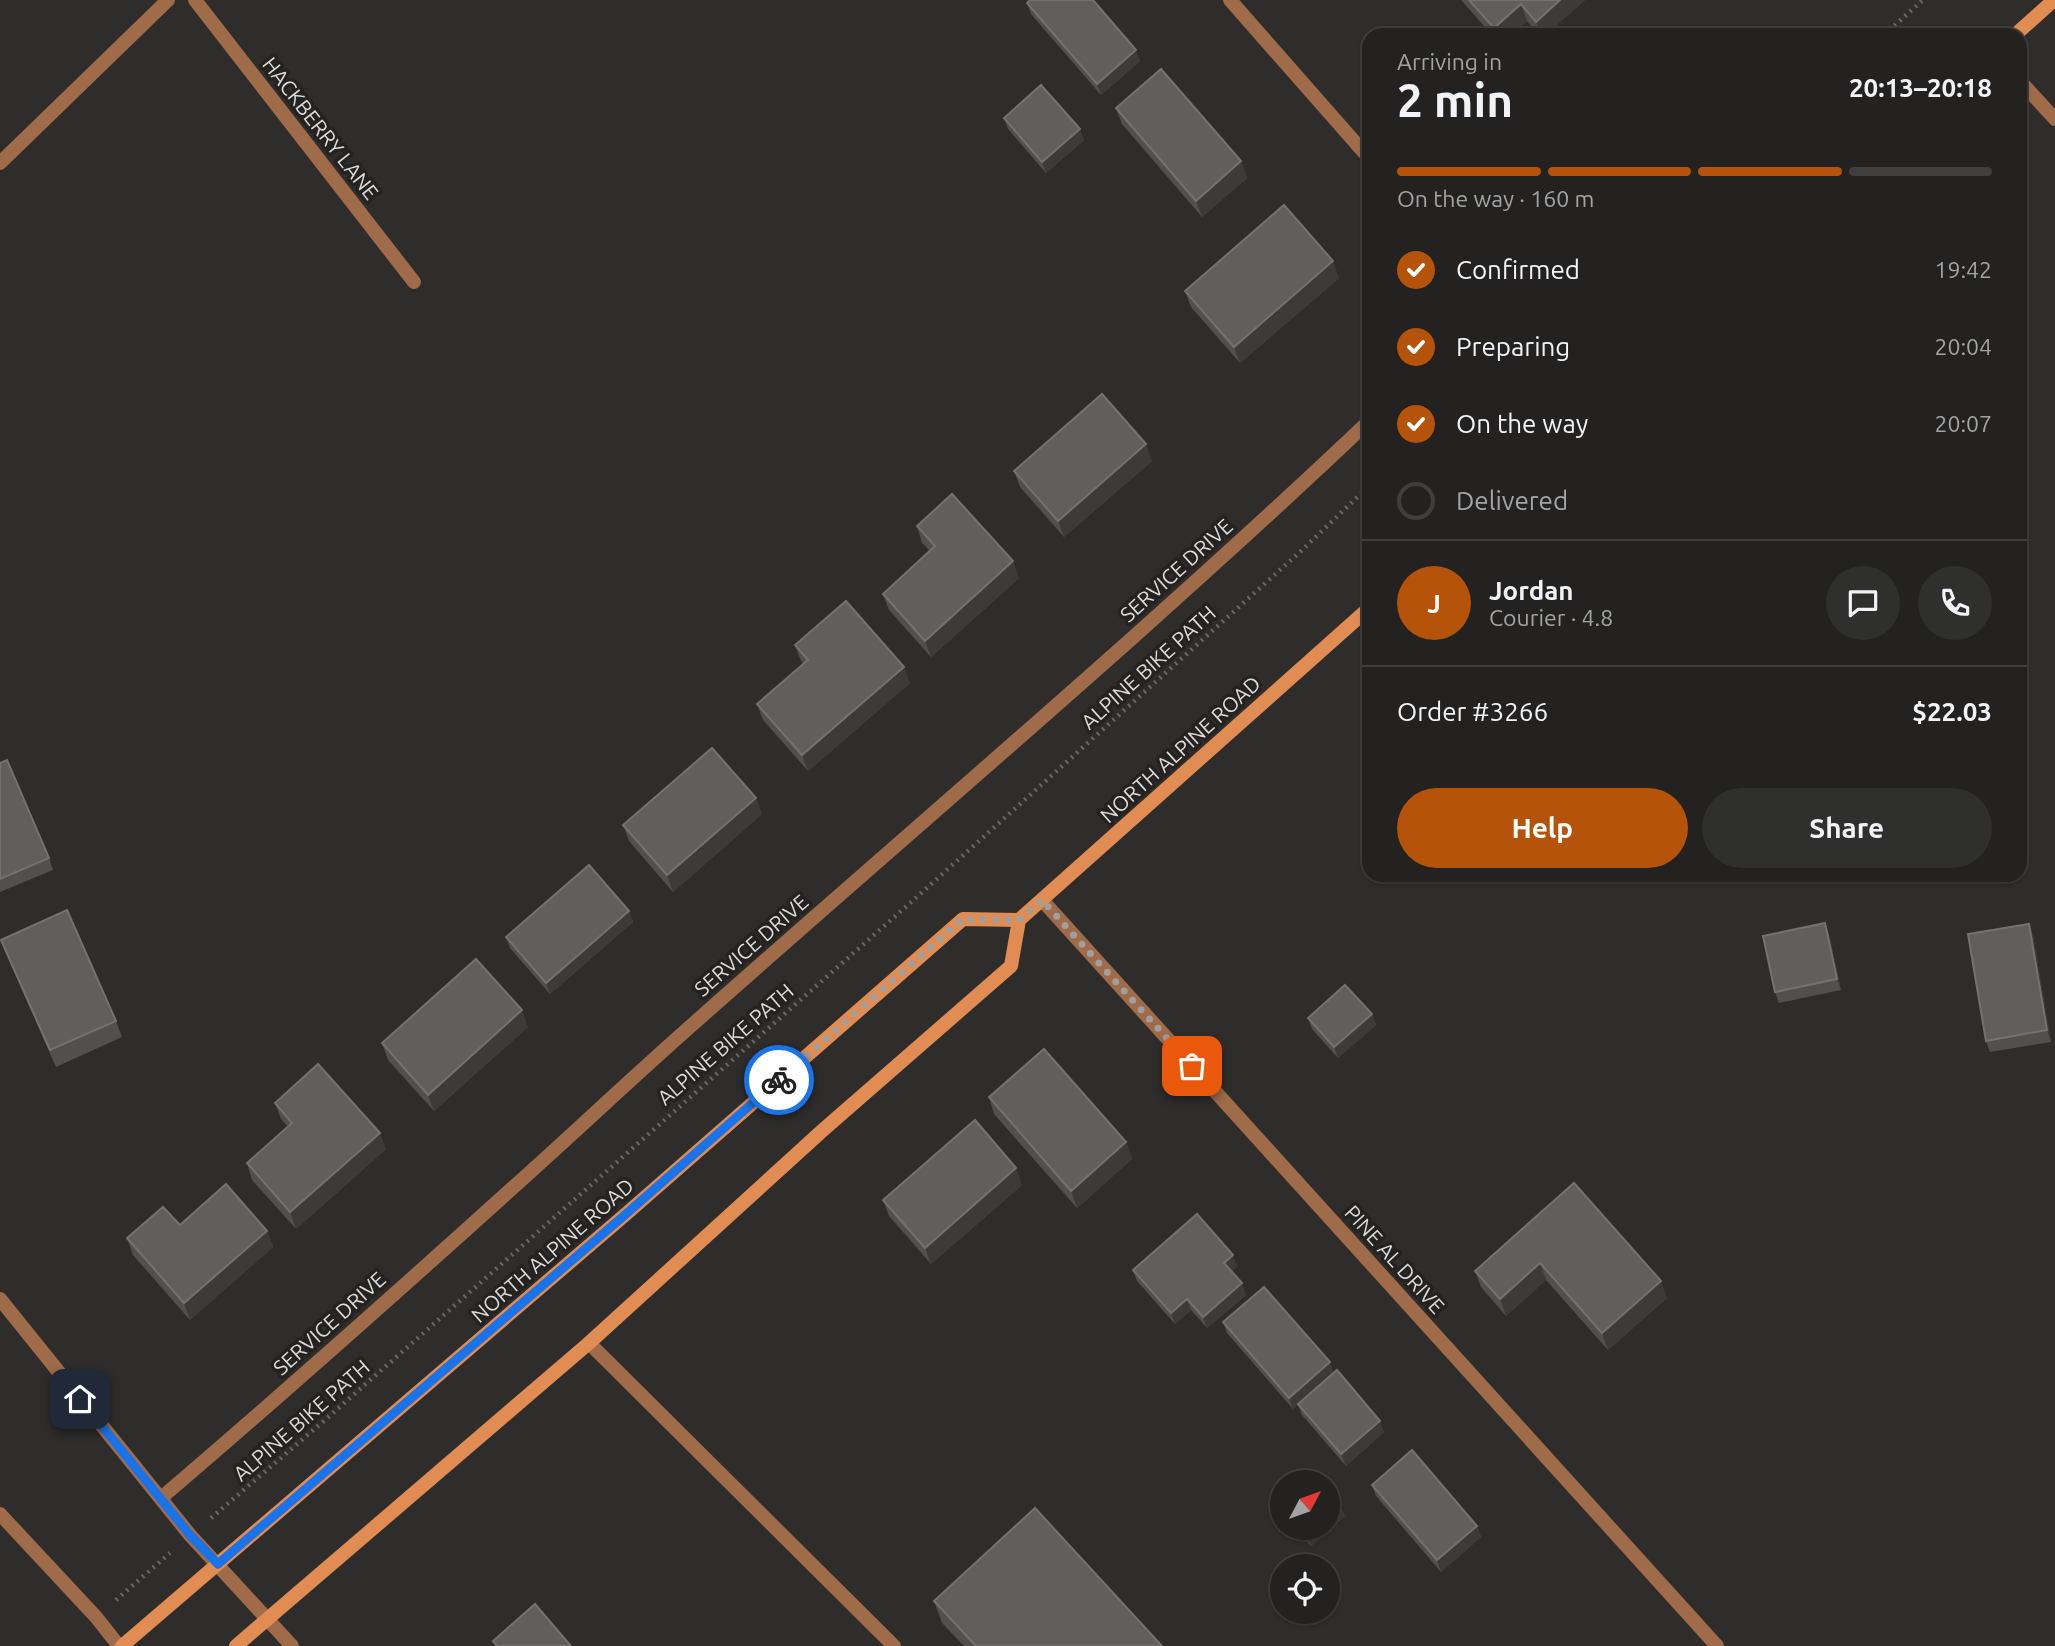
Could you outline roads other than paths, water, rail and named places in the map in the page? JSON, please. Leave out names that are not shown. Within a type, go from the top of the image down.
[{"type":"main road","points":[[2023,28],[2054,0]]},
{"type":"main road","name":"NORTH ALPINE ROAD","points":[[121,1646],[626,1214],[963,919],[1019,920],[1362,615]]},
{"type":"main road","points":[[236,1646],[589,1343],[823,1130],[1011,966],[1019,920]]},
{"type":"street","points":[[0,163],[168,0]]},
{"type":"street","name":"HACKBERRY LANE","points":[[195,0],[414,282]]},
{"type":"street","points":[[1230,0],[1362,150]]},
{"type":"street","points":[[2027,89],[2055,119]]},
{"type":"street","name":"SERVICE DRIVE","points":[[161,1498],[239,1432],[698,1019],[1107,660],[1282,504],[1362,428]]},
{"type":"street","name":"PINE AL DRIVE","points":[[1042,900],[1717,1646]]},
{"type":"street","points":[[0,1299],[190,1535],[292,1646]]},
{"type":"street","points":[[589,1343],[894,1646]]},
{"type":"street","points":[[0,1514],[121,1646]]}]
